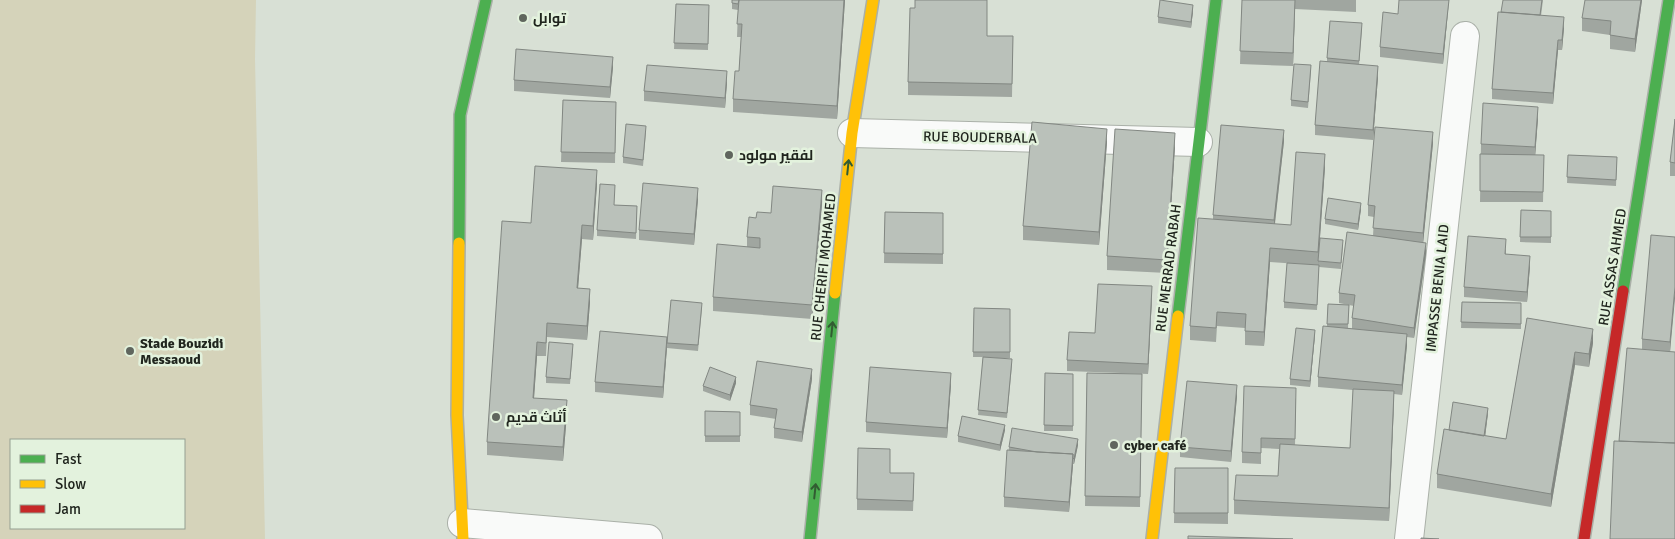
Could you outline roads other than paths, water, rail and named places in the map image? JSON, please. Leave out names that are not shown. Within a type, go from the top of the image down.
[{"type":"street","points":[[486,0],[460,116],[457,415],[462,531],[648,539]]},
{"type":"street","name":"RUE CHERIFI MOHAMED","points":[[810,539],[852,133],[874,0]]},
{"type":"street","name":"RUE MERRAD RABAH","points":[[1152,539],[1216,0]]},
{"type":"street","name":"RUE ASSAS AHMED","points":[[1584,539],[1669,0]]},
{"type":"street","name":"IMPASSE BENIA LAID","points":[[1409,539],[1465,36]]},
{"type":"street","name":"RUE BOUDERBALA","points":[[852,133],[1198,142]]},
{"type":"place","name":"توابل","points":[[523,18]]},
{"type":"place","name":"لفقير مولود","points":[[729,155]]},
{"type":"place","name":"Stade Bouzidi Messaoud","points":[[130,351]]},
{"type":"place","name":"أثاث قديم","points":[[496,417]]},
{"type":"place","name":"cyber café","points":[[1114,445]]}]
